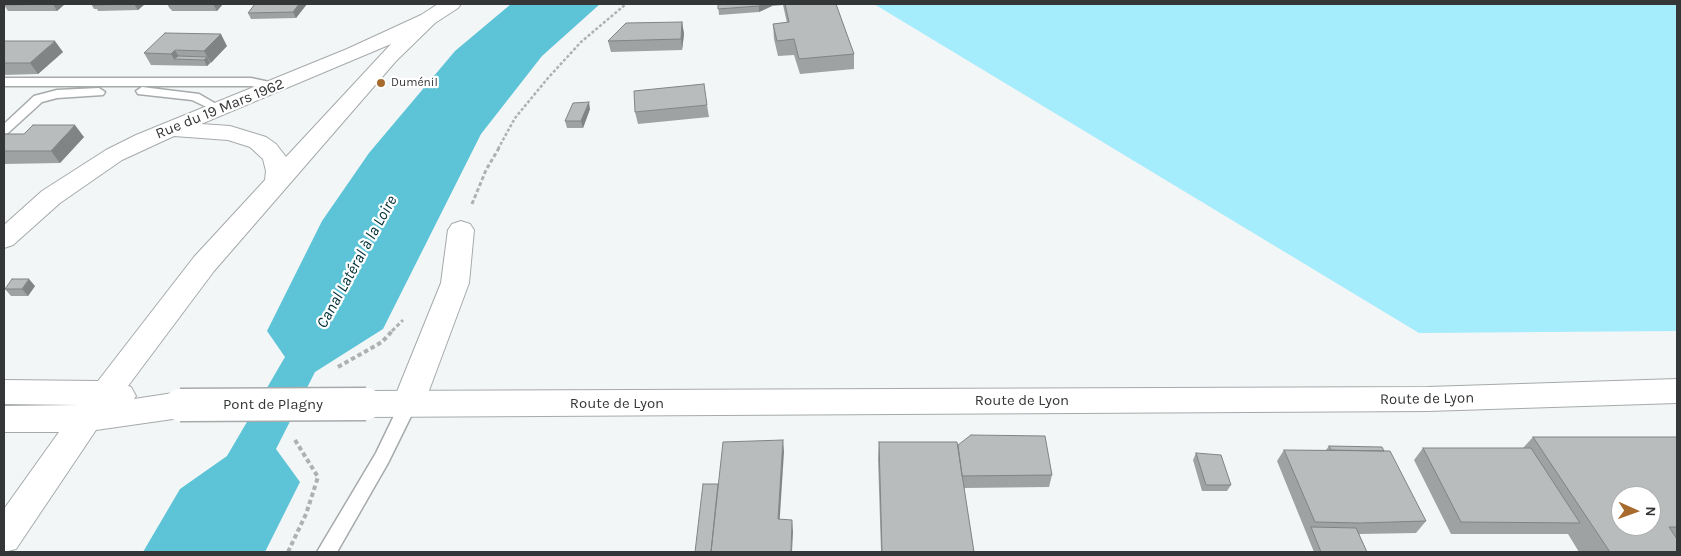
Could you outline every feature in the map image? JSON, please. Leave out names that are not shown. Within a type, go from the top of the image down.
[{"type":"street","name":"Rue du 19 Mars 1962","points":[[4,239],[51,197],[114,155],[354,53],[428,19],[451,4]]},
{"type":"street","points":[[4,538],[86,420],[204,264],[389,57],[428,19]]},
{"type":"street","points":[[171,130],[230,133],[258,142],[268,149],[275,159],[278,171],[277,181]]},
{"type":"street","points":[[408,404],[455,283],[461,230]]},
{"type":"street","name":"Route de Lyon","points":[[366,404],[1428,399],[1677,391]]},
{"type":"street","points":[[4,392],[105,394],[180,405]]},
{"type":"street","name":"Pont de Plagny","points":[[180,405],[366,404]]},
{"type":"street","points":[[4,419],[86,420],[180,405]]},
{"type":"lane","points":[[4,82],[251,82],[275,87]]},
{"type":"lane","points":[[4,130],[38,99],[57,94],[144,91],[195,97],[219,110]]},
{"type":"lane","points":[[327,552],[382,458],[408,404]]},
{"type":"shaded area","points":[[874,4],[1677,4],[1677,331],[1419,333]]},
{"type":"water","name":"Canal Latéral à la Loire","points":[[511,4],[600,4],[542,56],[481,134],[383,329],[315,372],[276,449],[300,482],[265,552],[143,552],[180,489],[227,456],[285,357],[267,331],[322,221],[369,153],[455,51]]},
{"type":"building","points":[[5,4],[53,4],[4,5]]},
{"type":"building","points":[[95,4],[134,4],[94,5]]},
{"type":"building","points":[[255,4],[299,4],[293,12],[248,13]]},
{"type":"building","points":[[718,4],[763,4],[759,6],[718,9]]},
{"type":"building","points":[[785,4],[836,4],[854,54],[799,59],[794,39],[777,41],[773,24],[789,22]]},
{"type":"building","points":[[682,22],[681,39],[608,41],[626,23]]},
{"type":"building","points":[[165,33],[221,34],[204,51],[175,50],[171,54],[144,53]]},
{"type":"building","points":[[4,41],[55,41],[30,63],[4,63]]},
{"type":"building","points":[[178,56],[207,57],[204,60],[174,59]]},
{"type":"building","points":[[704,84],[707,105],[635,112],[634,91]]},
{"type":"building","points":[[589,102],[581,121],[565,121],[573,103]]},
{"type":"building","points":[[33,125],[75,125],[51,151],[4,151],[4,134],[24,134]]},
{"type":"building","points":[[12,279],[29,279],[22,289],[5,289]]},
{"type":"building","points":[[971,435],[1045,436],[1052,475],[962,476],[958,445]]},
{"type":"building","points":[[1533,437],[1677,437],[1677,527],[1669,527],[1677,539],[1677,552],[1610,552]]},
{"type":"building","points":[[783,440],[778,519],[792,520],[791,552],[711,552],[723,442]]},
{"type":"building","points":[[879,442],[957,442],[974,552],[882,552]]},
{"type":"building","points":[[1329,446],[1382,447],[1384,451],[1331,450]]},
{"type":"building","points":[[1423,448],[1531,448],[1580,523],[1461,522]]},
{"type":"building","points":[[1284,450],[1390,451],[1426,521],[1315,522]]},
{"type":"building","points":[[1196,453],[1221,455],[1231,485],[1206,485]]},
{"type":"building","points":[[703,484],[718,484],[711,552],[695,552]]},
{"type":"building","points":[[1311,527],[1356,528],[1367,552],[1321,552]]},
{"type":"place","name":"Duménil","points":[[381,83]]}]
